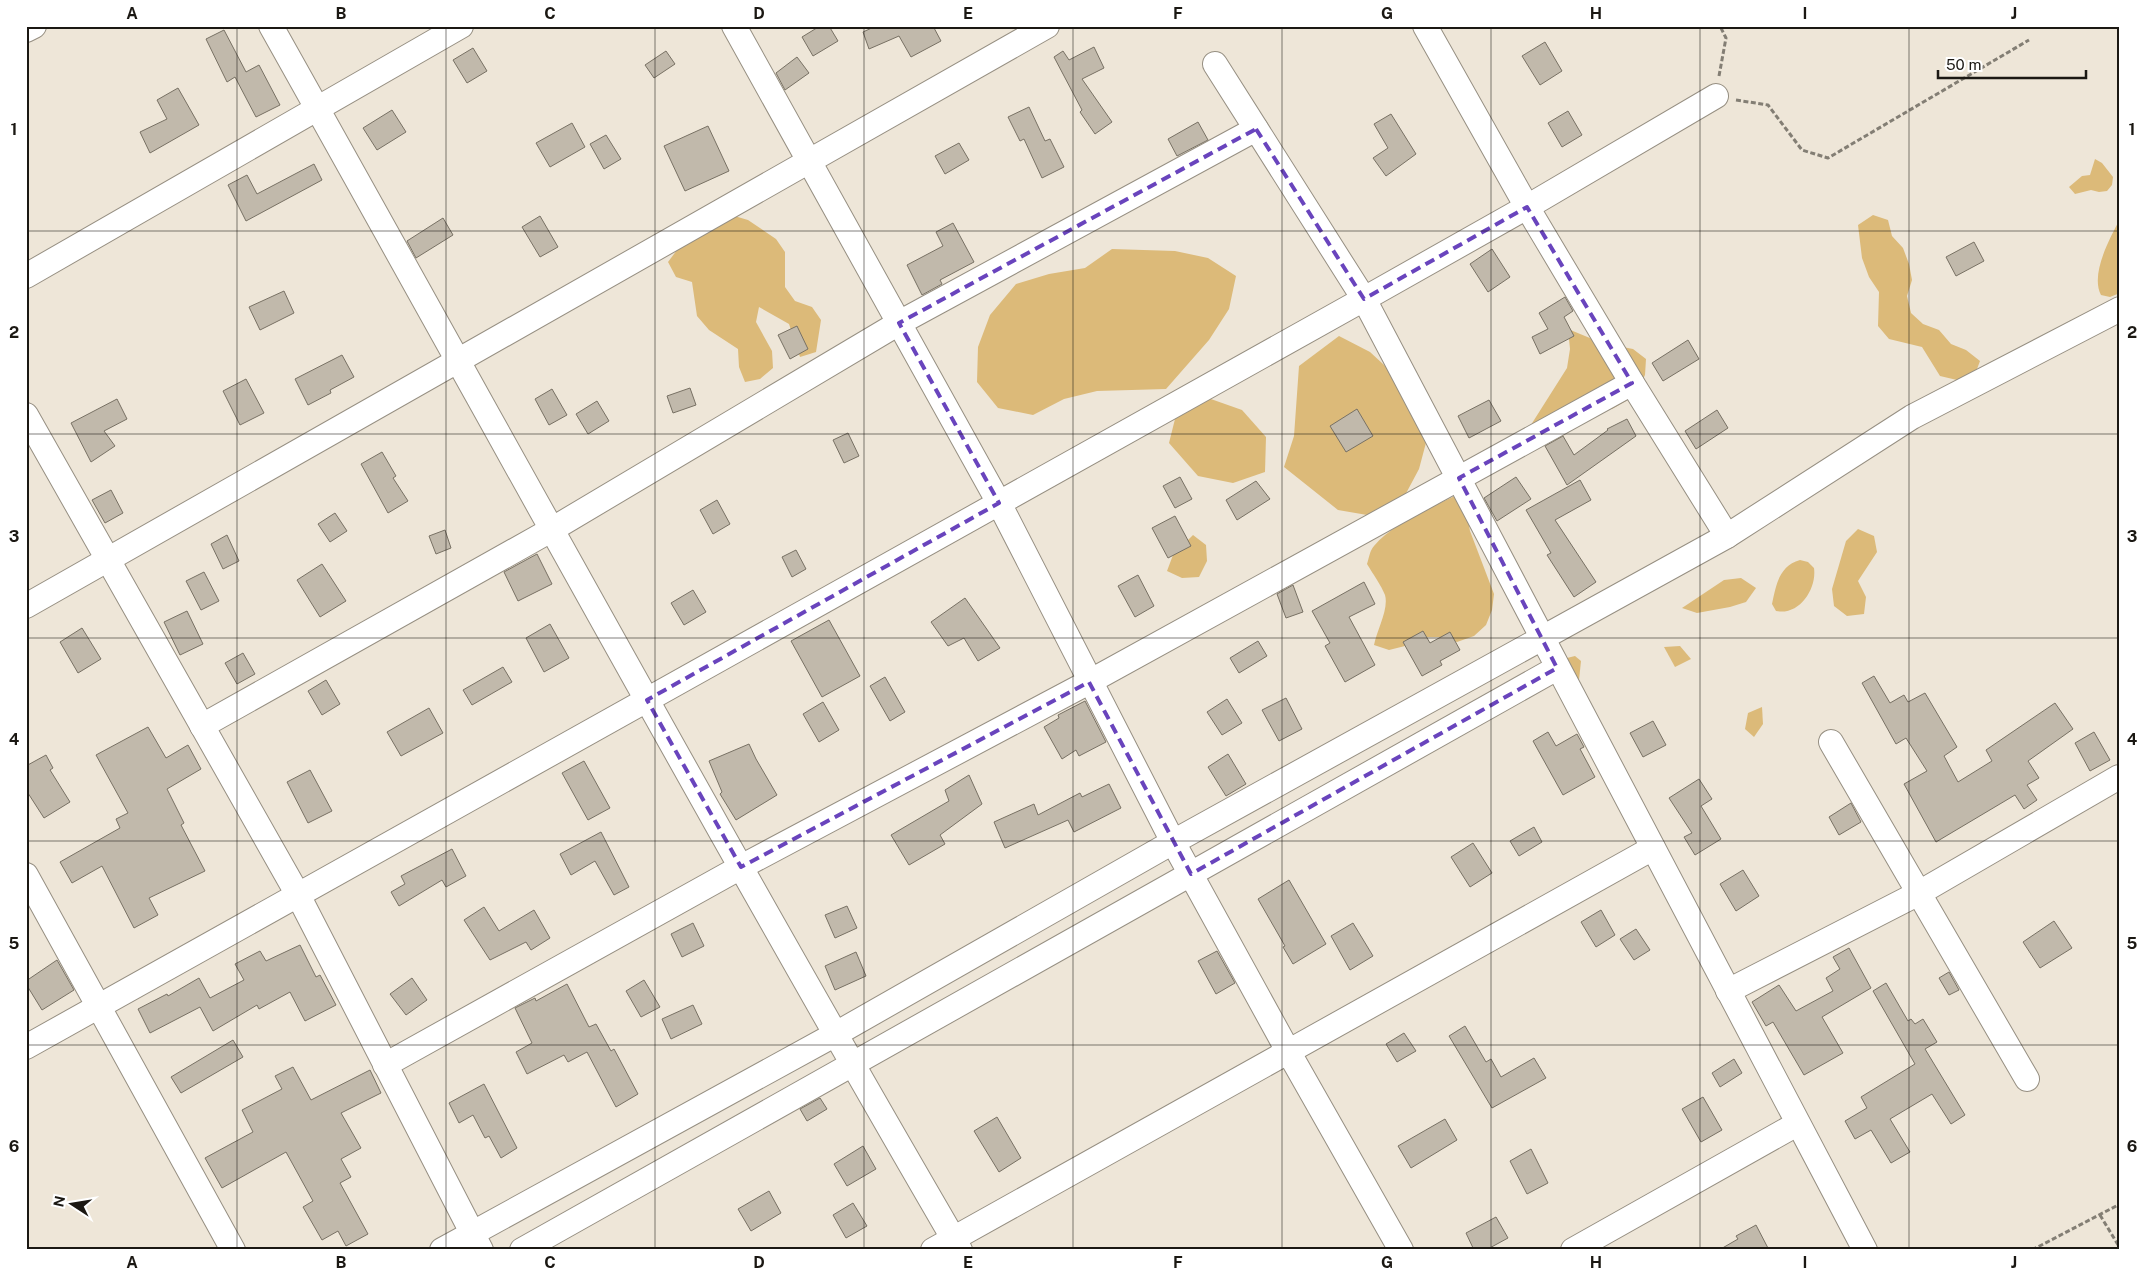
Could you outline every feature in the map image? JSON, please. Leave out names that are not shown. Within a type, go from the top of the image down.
[{"type":"street","points":[[26,30],[34,26]]},
{"type":"street","points":[[271,26],[459,360],[551,530],[852,1064],[949,1246],[1288,1051],[1653,848]]},
{"type":"street","points":[[26,276],[462,26]]},
{"type":"street","points":[[734,26],[999,503],[1089,682],[1173,842],[1288,1051],[1401,1250]]},
{"type":"street","points":[[26,606],[1046,26]]},
{"type":"street","points":[[1425,26],[1526,207],[1727,536]]},
{"type":"street","points":[[1215,64],[1364,299],[1865,1250]]},
{"type":"street","points":[[26,1047],[1364,299],[1716,96]]},
{"type":"street","points":[[202,726],[551,530],[899,323],[1256,129]]},
{"type":"street","points":[[442,1250],[477,1242],[834,1035],[1173,842],[1727,536],[1912,418],[2120,309]]},
{"type":"street","points":[[385,1066],[741,867],[1089,682],[1632,383]]},
{"type":"street","points":[[26,415],[298,895],[477,1242]]},
{"type":"street","points":[[522,1250],[1557,668]]},
{"type":"street","points":[[1831,742],[2027,1080]]},
{"type":"street","points":[[1728,990],[1919,893],[2119,776]]},
{"type":"street","points":[[26,875],[233,1250]]},
{"type":"street","points":[[1573,1250],[1797,1124]]},
{"type":"path","points":[[1720,26],[1726,38],[1716,96],[1768,105],[1802,150],[1828,158],[2029,40]]},
{"type":"path","points":[[2032,1250],[2120,1204]]},
{"type":"path","points":[[2100,1214],[2120,1248]]},
{"type":"highlighted area","points":[[1256,129],[1364,299],[1527,207],[1632,383],[1459,478],[1557,668],[1191,874],[1089,682],[741,867],[647,700],[999,503],[899,323]]},
{"type":"shaded area","points":[[2095,159],[2102,163],[2113,177],[2112,185],[2107,191],[2091,190],[2075,194],[2069,187],[2082,176],[2090,175]]},
{"type":"shaded area","points":[[731,215],[748,220],[776,239],[785,252],[785,287],[795,301],[812,307],[821,320],[816,352],[800,357],[789,324],[759,307],[756,322],[772,351],[773,368],[760,379],[745,382],[739,367],[738,349],[709,330],[697,316],[692,282],[676,277],[668,262],[689,234]]},
{"type":"shaded area","points":[[1873,215],[1888,220],[1892,236],[1903,248],[1912,280],[1907,296],[1911,313],[1923,324],[1939,330],[1951,344],[1966,350],[1980,361],[1974,377],[1957,380],[1940,376],[1922,347],[1889,339],[1878,326],[1879,292],[1869,277],[1862,258],[1858,225]]},
{"type":"shaded area","points":[[2120,219],[2120,293],[2110,297],[2101,295],[2098,277],[2103,256]]},
{"type":"shaded area","points":[[1112,249],[1175,251],[1208,258],[1236,276],[1229,309],[1209,340],[1166,389],[1097,391],[1064,399],[1033,415],[998,408],[977,382],[978,347],[990,315],[1016,284],[1049,274],[1085,268]]},
{"type":"shaded area","points":[[1568,329],[1602,343],[1633,349],[1646,359],[1645,375],[1638,389],[1626,401],[1612,409],[1595,408],[1558,440],[1540,443],[1529,428],[1567,368],[1570,349]]},
{"type":"shaded area","points":[[1339,336],[1370,352],[1396,376],[1427,439],[1419,469],[1403,499],[1373,516],[1338,510],[1284,467],[1294,436],[1299,366]]},
{"type":"shaded area","points":[[1208,398],[1242,410],[1266,437],[1265,472],[1233,483],[1198,476],[1169,443],[1177,411]]},
{"type":"shaded area","points":[[1463,492],[1470,531],[1494,594],[1492,610],[1486,625],[1474,636],[1457,642],[1440,637],[1424,637],[1409,645],[1389,650],[1374,645],[1386,601],[1381,587],[1367,564],[1373,548],[1392,529]]},
{"type":"shaded area","points":[[1858,529],[1874,536],[1877,552],[1858,581],[1866,597],[1864,614],[1847,616],[1834,606],[1832,589],[1846,541]]},
{"type":"shaded area","points":[[1193,535],[1206,545],[1207,561],[1199,577],[1182,578],[1167,571],[1173,555]]},
{"type":"shaded area","points":[[1800,560],[1808,562],[1814,568],[1813,584],[1805,599],[1799,605],[1792,609],[1776,611],[1772,604],[1780,577],[1787,567]]},
{"type":"shaded area","points":[[1741,578],[1756,588],[1746,602],[1697,613],[1682,608],[1724,580]]},
{"type":"shaded area","points":[[1680,646],[1691,659],[1675,667],[1664,647]]},
{"type":"shaded area","points":[[1575,656],[1581,661],[1579,680],[1570,684],[1562,664],[1567,658]]},
{"type":"shaded area","points":[[1762,707],[1763,724],[1754,737],[1745,729],[1748,713]]},
{"type":"building","points":[[820,26],[829,26],[838,41],[813,56],[802,37]]},
{"type":"building","points":[[876,26],[933,26],[941,41],[911,57],[899,36],[869,49],[863,32]]},
{"type":"building","points":[[224,30],[246,72],[259,65],[280,105],[256,117],[235,77],[227,82],[206,39]]},
{"type":"building","points":[[1545,42],[1562,71],[1540,85],[1522,56]]},
{"type":"building","points":[[1094,47],[1104,68],[1082,79],[1112,122],[1095,134],[1080,112],[1082,110],[1054,57],[1063,51],[1069,60]]},
{"type":"building","points":[[473,48],[487,71],[467,83],[453,60]]},
{"type":"building","points":[[666,51],[675,64],[654,78],[645,65]]},
{"type":"building","points":[[797,57],[809,73],[785,90],[776,73]]},
{"type":"building","points":[[178,88],[199,125],[150,153],[140,132],[167,119],[157,100]]},
{"type":"building","points":[[1029,107],[1045,141],[1050,139],[1064,167],[1042,178],[1024,139],[1020,141],[1008,117]]},
{"type":"building","points":[[392,110],[406,132],[377,150],[363,128]]},
{"type":"building","points":[[1568,111],[1582,135],[1562,147],[1548,123]]},
{"type":"building","points":[[1391,114],[1416,154],[1386,176],[1373,158],[1388,148],[1374,124]]},
{"type":"building","points":[[1198,122],[1208,140],[1177,156],[1168,139]]},
{"type":"building","points":[[572,123],[585,147],[550,167],[536,143]]},
{"type":"building","points":[[708,126],[729,171],[685,191],[664,146]]},
{"type":"building","points":[[606,135],[621,159],[604,169],[590,144]]},
{"type":"building","points":[[959,143],[969,160],[945,174],[935,156]]},
{"type":"building","points":[[314,164],[322,180],[246,221],[228,185],[247,175],[257,194]]},
{"type":"building","points":[[540,216],[558,247],[540,257],[522,227]]},
{"type":"building","points":[[443,218],[453,235],[416,258],[407,241]]},
{"type":"building","points":[[953,223],[974,262],[940,280],[942,284],[922,295],[907,265],[943,246],[936,232]]},
{"type":"building","points":[[1974,242],[1984,261],[1956,276],[1946,257]]},
{"type":"building","points":[[1492,249],[1510,277],[1488,292],[1470,264]]},
{"type":"building","points":[[284,291],[294,313],[260,330],[249,307]]},
{"type":"building","points":[[1565,297],[1573,311],[1564,317],[1574,336],[1540,354],[1532,337],[1548,329],[1539,313]]},
{"type":"building","points":[[797,326],[808,349],[790,359],[778,335]]},
{"type":"building","points":[[1688,340],[1699,359],[1663,381],[1652,363]]},
{"type":"building","points":[[342,355],[354,377],[330,390],[331,393],[308,405],[295,379]]},
{"type":"building","points":[[246,379],[264,413],[240,425],[223,391]]},
{"type":"building","points":[[690,388],[696,405],[673,413],[667,396]]},
{"type":"building","points":[[552,389],[567,415],[549,425],[535,399]]},
{"type":"building","points":[[117,399],[127,419],[104,431],[115,446],[91,462],[71,423]]},
{"type":"building","points":[[1489,400],[1501,421],[1469,438],[1458,416]]},
{"type":"building","points":[[597,401],[609,421],[588,434],[576,414]]},
{"type":"building","points":[[1357,409],[1373,436],[1346,452],[1330,426]]},
{"type":"building","points":[[1717,410],[1728,428],[1696,449],[1685,431]]},
{"type":"building","points":[[1627,419],[1636,436],[1567,485],[1545,446],[1563,436],[1574,455],[1607,429]]},
{"type":"building","points":[[848,433],[859,456],[844,463],[833,440]]},
{"type":"building","points":[[382,452],[396,476],[393,478],[408,501],[388,513],[361,464]]},
{"type":"building","points":[[1180,477],[1192,499],[1175,508],[1163,486]]},
{"type":"building","points":[[1516,477],[1531,499],[1497,521],[1484,498]]},
{"type":"building","points":[[1580,480],[1591,500],[1555,520],[1596,582],[1574,597],[1547,555],[1551,553],[1526,510]]},
{"type":"building","points":[[1256,481],[1270,499],[1237,520],[1226,500]]},
{"type":"building","points":[[111,490],[123,513],[105,523],[92,500]]},
{"type":"building","points":[[717,500],[730,524],[713,534],[700,510]]},
{"type":"building","points":[[335,513],[347,531],[330,542],[318,524]]},
{"type":"building","points":[[1175,516],[1191,546],[1168,558],[1152,528]]},
{"type":"building","points":[[445,530],[451,548],[436,554],[429,536]]},
{"type":"building","points":[[227,535],[239,561],[223,569],[211,544]]},
{"type":"building","points":[[796,550],[806,569],[792,577],[782,557]]},
{"type":"building","points":[[537,554],[552,584],[518,601],[504,572]]},
{"type":"building","points":[[322,564],[346,601],[320,617],[297,580]]},
{"type":"building","points":[[204,572],[219,601],[201,610],[186,581]]},
{"type":"building","points":[[1138,575],[1154,606],[1135,617],[1118,586]]},
{"type":"building","points":[[1364,582],[1375,604],[1349,617],[1375,665],[1345,682],[1325,646],[1330,643],[1312,611]]},
{"type":"building","points":[[1293,585],[1303,612],[1286,618],[1277,594]]},
{"type":"building","points":[[693,590],[706,612],[684,625],[671,603]]},
{"type":"building","points":[[965,598],[1000,648],[978,661],[964,638],[948,646],[931,622]]},
{"type":"building","points":[[187,611],[203,644],[180,655],[164,622]]},
{"type":"building","points":[[829,620],[860,676],[822,697],[791,641]]},
{"type":"building","points":[[550,624],[569,658],[544,672],[526,638]]},
{"type":"building","points":[[82,628],[101,659],[78,673],[60,642]]},
{"type":"building","points":[[1423,631],[1430,643],[1450,632],[1460,650],[1440,661],[1442,665],[1422,676],[1403,642]]},
{"type":"building","points":[[1258,641],[1267,656],[1239,673],[1230,658]]},
{"type":"building","points":[[243,653],[255,674],[237,684],[225,663]]},
{"type":"building","points":[[503,667],[512,682],[472,705],[463,690]]},
{"type":"building","points":[[1874,676],[1890,703],[1904,695],[1908,702],[1925,693],[1957,747],[1944,756],[1958,782],[1992,761],[1986,750],[2055,703],[2073,729],[2028,761],[2039,778],[2027,785],[2037,800],[2024,809],[2015,795],[1936,842],[1904,784],[1927,771],[1906,738],[1896,744],[1862,683]]},
{"type":"building","points":[[885,677],[905,712],[890,721],[870,686]]},
{"type":"building","points":[[326,680],[340,704],[322,715],[308,691]]},
{"type":"building","points":[[1286,698],[1302,729],[1279,741],[1262,710]]},
{"type":"building","points":[[1227,699],[1242,723],[1222,735],[1207,712]]},
{"type":"building","points":[[1085,701],[1106,742],[1079,756],[1076,750],[1062,759],[1044,727],[1059,718],[1058,715]]},
{"type":"building","points":[[823,702],[839,730],[819,742],[803,714]]},
{"type":"building","points":[[429,708],[443,733],[401,756],[387,732]]},
{"type":"building","points":[[1653,721],[1666,745],[1643,757],[1630,733]]},
{"type":"building","points":[[148,727],[166,758],[188,745],[201,769],[167,789],[184,823],[181,825],[205,871],[149,898],[158,915],[134,928],[102,866],[72,883],[60,862],[120,828],[116,819],[128,813],[96,755]]},
{"type":"building","points":[[1548,732],[1556,746],[1577,734],[1584,747],[1580,749],[1595,777],[1563,795],[1533,741]]},
{"type":"building","points":[[2094,732],[2110,760],[2090,771],[2075,743]]},
{"type":"building","points":[[749,744],[777,795],[736,820],[720,794],[722,792],[709,761]]},
{"type":"building","points":[[1228,754],[1246,784],[1226,796],[1208,767]]},
{"type":"building","points":[[46,755],[53,768],[50,770],[70,802],[44,818],[26,790],[26,766]]},
{"type":"building","points":[[584,761],[610,808],[588,820],[562,773]]},
{"type":"building","points":[[310,770],[332,811],[308,823],[287,782]]},
{"type":"building","points":[[969,775],[982,804],[940,835],[945,844],[909,865],[891,835],[949,801],[945,790]]},
{"type":"building","points":[[1699,779],[1712,799],[1701,806],[1721,839],[1695,855],[1684,837],[1692,833],[1669,798]]},
{"type":"building","points":[[1109,784],[1121,808],[1074,832],[1068,820],[1005,848],[994,822],[1034,804],[1038,815],[1080,793],[1082,797]]},
{"type":"building","points":[[1851,803],[1861,822],[1839,835],[1829,817]]},
{"type":"building","points":[[1534,827],[1542,842],[1519,856],[1510,841]]},
{"type":"building","points":[[601,832],[629,887],[614,895],[595,861],[571,875],[560,854]]},
{"type":"building","points":[[1473,843],[1492,873],[1470,887],[1451,857]]},
{"type":"building","points":[[452,849],[466,876],[446,887],[442,880],[399,906],[391,892],[405,884],[401,876]]},
{"type":"building","points":[[1743,870],[1759,896],[1736,911],[1720,884]]},
{"type":"building","points":[[1289,880],[1326,944],[1293,964],[1258,899]]},
{"type":"building","points":[[847,906],[857,928],[835,938],[825,915]]},
{"type":"building","points":[[484,907],[499,931],[534,910],[550,938],[531,950],[526,942],[490,960],[464,920]]},
{"type":"building","points":[[1601,910],[1615,935],[1596,947],[1581,922]]},
{"type":"building","points":[[2054,921],[2072,948],[2040,968],[2023,942]]},
{"type":"building","points":[[693,923],[704,946],[682,957],[671,934]]},
{"type":"building","points":[[1353,923],[1373,956],[1350,970],[1331,936]]},
{"type":"building","points":[[1636,929],[1650,950],[1634,960],[1620,939]]},
{"type":"building","points":[[300,945],[316,977],[320,975],[336,1005],[305,1021],[290,992],[259,1009],[257,1005],[213,1031],[200,1007],[150,1033],[138,1009],[167,994],[168,996],[199,978],[210,998],[244,980],[235,964],[260,951],[266,961]]},
{"type":"building","points":[[1849,948],[1871,988],[1822,1017],[1843,1053],[1804,1075],[1773,1022],[1766,1026],[1752,1002],[1779,985],[1796,1011],[1833,991],[1826,978],[1840,969],[1833,957]]},
{"type":"building","points":[[1217,951],[1235,983],[1216,994],[1198,961]]},
{"type":"building","points":[[856,952],[866,976],[835,990],[825,966]]},
{"type":"building","points":[[57,960],[74,990],[42,1010],[26,981]]},
{"type":"building","points":[[1949,972],[1959,990],[1949,995],[1939,978]]},
{"type":"building","points":[[412,978],[427,1000],[406,1015],[390,994]]},
{"type":"building","points":[[644,980],[660,1007],[641,1017],[626,991]]},
{"type":"building","points":[[1886,983],[1908,1021],[1911,1019],[1915,1024],[1923,1019],[1937,1042],[1925,1049],[1965,1115],[1951,1124],[1932,1094],[1890,1119],[1910,1152],[1891,1163],[1871,1130],[1855,1139],[1845,1121],[1867,1108],[1861,1097],[1915,1064],[1873,991]]},
{"type":"building","points":[[567,984],[589,1027],[596,1024],[611,1051],[614,1049],[638,1094],[616,1107],[587,1052],[568,1062],[564,1055],[527,1074],[516,1052],[532,1043],[515,1008],[535,998],[536,1001]]},
{"type":"building","points":[[693,1005],[702,1024],[671,1039],[662,1019]]},
{"type":"building","points":[[1465,1026],[1486,1062],[1491,1059],[1501,1077],[1534,1058],[1546,1078],[1492,1108],[1449,1036]]},
{"type":"building","points":[[1404,1033],[1416,1051],[1397,1062],[1386,1044]]},
{"type":"building","points":[[233,1040],[243,1057],[181,1093],[171,1077]]},
{"type":"building","points":[[1734,1059],[1742,1073],[1720,1087],[1712,1073]]},
{"type":"building","points":[[293,1067],[311,1100],[370,1070],[381,1093],[341,1113],[361,1148],[341,1159],[351,1177],[340,1183],[368,1234],[346,1246],[338,1231],[322,1240],[303,1207],[313,1201],[286,1152],[222,1188],[205,1158],[253,1132],[242,1110],[282,1089],[275,1076]]},
{"type":"building","points":[[484,1084],[517,1148],[501,1158],[489,1136],[485,1138],[473,1115],[459,1123],[449,1103]]},
{"type":"building","points":[[1703,1097],[1722,1130],[1701,1142],[1682,1109]]},
{"type":"building","points":[[820,1098],[827,1109],[807,1121],[800,1109]]},
{"type":"building","points":[[997,1117],[1021,1158],[999,1172],[974,1131]]},
{"type":"building","points":[[1445,1119],[1457,1140],[1411,1168],[1398,1146]]},
{"type":"building","points":[[863,1146],[876,1169],[847,1186],[834,1164]]},
{"type":"building","points":[[1531,1149],[1548,1183],[1527,1194],[1510,1161]]},
{"type":"building","points":[[769,1191],[781,1213],[751,1231],[738,1209]]},
{"type":"building","points":[[853,1203],[867,1226],[846,1238],[833,1215]]},
{"type":"building","points":[[1496,1217],[1508,1238],[1486,1250],[1474,1250],[1466,1233]]},
{"type":"building","points":[[1756,1225],[1769,1250],[1719,1250],[1738,1239],[1736,1236]]}]
